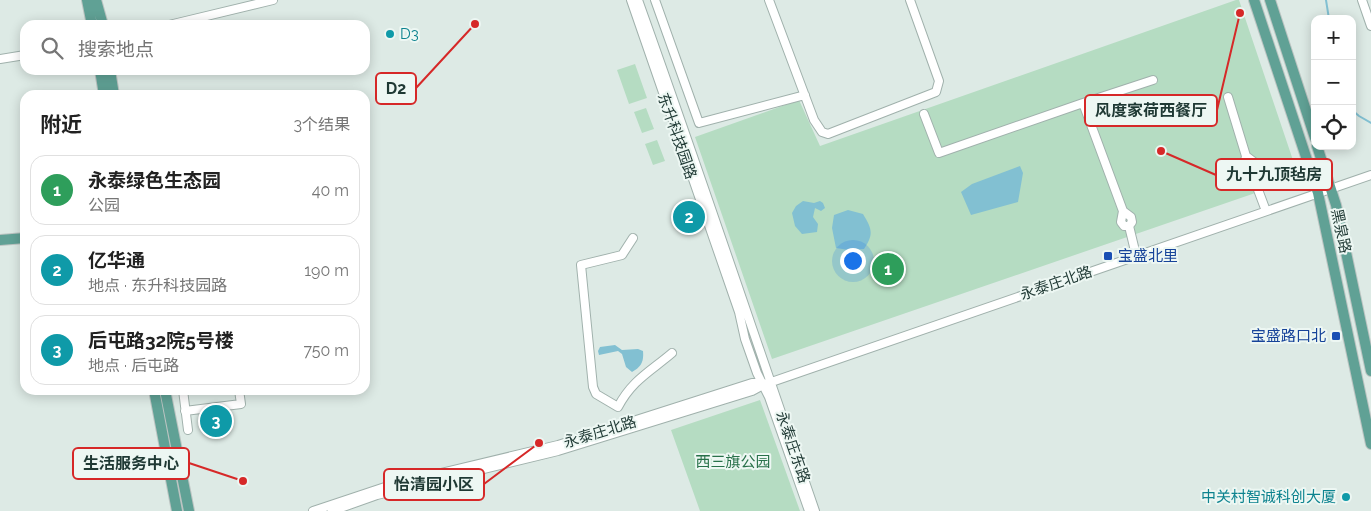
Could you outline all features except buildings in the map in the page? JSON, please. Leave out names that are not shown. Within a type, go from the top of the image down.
[{"type":"main road","points":[[87,0],[91,20]]},
{"type":"main road","points":[[96,0],[101,20]]},
{"type":"main road","name":"黑泉路","points":[[1254,0],[1318,193],[1371,444]]},
{"type":"main road","points":[[1270,0],[1311,126]]},
{"type":"main road","points":[[101,75],[103,90]]},
{"type":"main road","points":[[111,75],[113,90]]},
{"type":"main road","name":"黑泉路","points":[[1319,150],[1331,188],[1371,371]]},
{"type":"main road","points":[[0,240],[20,238]]},
{"type":"main road","points":[[155,395],[177,511]]},
{"type":"main road","points":[[167,395],[189,511]]},
{"type":"street","points":[[190,20],[273,0]]},
{"type":"street","name":"东升科技园路","points":[[631,0],[739,312],[745,339],[765,383]]},
{"type":"street","name":"东升科技园路","points":[[638,0],[693,152],[765,383]]},
{"type":"street","points":[[655,0],[698,123],[804,95]]},
{"type":"street","points":[[769,0],[818,128],[828,134],[936,92],[939,81],[910,0]]},
{"type":"street","points":[[1362,0],[1371,26]]},
{"type":"street","points":[[0,59],[20,56]]},
{"type":"street","points":[[924,114],[939,153],[1153,80]]},
{"type":"street","points":[[1228,97],[1246,156],[1254,162],[1256,168],[1254,179],[1266,211]]},
{"type":"street","points":[[1083,103],[1123,211],[1131,217],[1132,222],[1129,226],[1136,255]]},
{"type":"street","name":"永泰庄北路","points":[[332,511],[377,495],[558,452],[752,391],[765,383],[1371,175]]},
{"type":"street","points":[[633,238],[622,255],[582,265],[593,387],[596,394],[618,407],[626,393],[645,373],[672,353]]},
{"type":"street","name":"永泰庄北路","points":[[313,511],[391,485],[558,445],[752,383],[765,383]]},
{"type":"street","name":"永泰庄东路","points":[[765,383],[809,511]]},
{"type":"street","name":"永泰庄东路","points":[[765,383],[815,511]]},
{"type":"street","points":[[183,395],[188,430]]},
{"type":"street","points":[[185,411],[241,404],[240,395]]},
{"type":"green space","points":[[1239,0],[1299,178],[772,359],[695,137],[799,100],[820,146]]},
{"type":"green space","points":[[635,64],[647,98],[629,104],[617,70]]},
{"type":"green space","points":[[646,108],[654,129],[642,133],[634,112]]},
{"type":"green space","points":[[657,140],[665,161],[653,165],[645,144]]},
{"type":"green space","name":"西三旗公园","points":[[760,400],[800,511],[700,511],[671,430]]},
{"type":"water","points":[[1020,166],[1023,173],[1018,202],[971,215],[961,192],[972,184]]},
{"type":"water","points":[[803,201],[814,203],[820,201],[823,203],[825,208],[821,211],[815,208],[813,217],[818,224],[817,232],[802,234],[795,226],[792,213],[796,206]]},
{"type":"water","points":[[848,210],[863,214],[868,224],[871,232],[864,249],[849,250],[836,248],[832,228],[834,215]]},
{"type":"water","points":[[615,345],[622,350],[638,349],[643,351],[640,366],[632,372],[626,367],[622,354],[618,351],[599,355],[600,347]]},
{"type":"waterway","points":[[1326,0],[1328,15]]},
{"type":"waterway","points":[[1356,113],[1371,123]]},
{"type":"place","name":"风度家荷西餐厅","points":[[1240,13]]},
{"type":"place","name":"D2","points":[[475,24]]},
{"type":"place","name":"D3","points":[[390,34]]},
{"type":"place","name":"九十九顶毡房","points":[[1161,151]]},
{"type":"place","name":"亿华通","points":[[689,217]]},
{"type":"place","name":"宝盛北里","points":[[1108,256]]},
{"type":"place","name":"永泰绿色生态园","points":[[888,269]]},
{"type":"place","name":"宝盛路口北","points":[[1336,336]]},
{"type":"place","name":"后屯路32院5号楼","points":[[216,421]]},
{"type":"place","name":"怡清园小区","points":[[539,443]]},
{"type":"place","name":"生活服务中心","points":[[243,481]]},
{"type":"place","name":"中关村智诚科创大厦","points":[[1346,497]]}]
